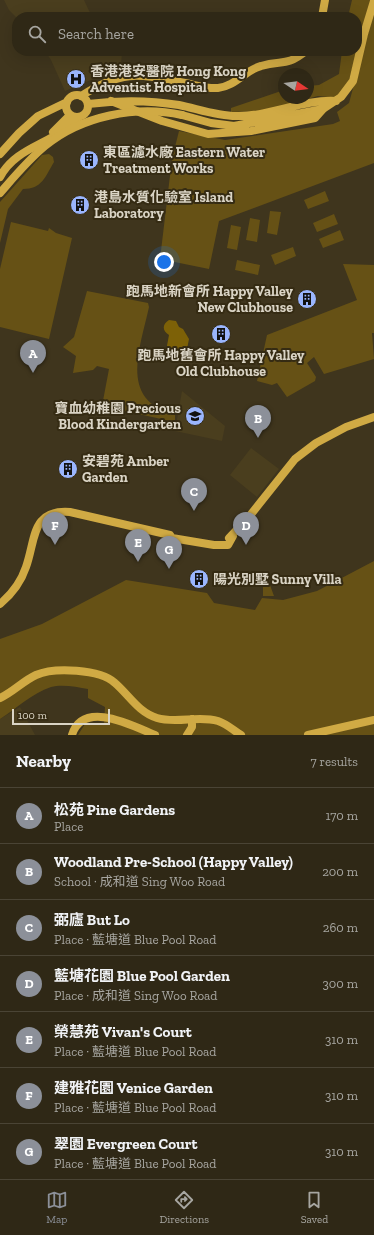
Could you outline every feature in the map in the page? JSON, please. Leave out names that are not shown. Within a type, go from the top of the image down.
[{"type":"main road","points":[[323,12],[325,0]]},
{"type":"main road","points":[[362,43],[374,2]]},
{"type":"main road","points":[[85,100],[98,85],[116,78],[140,74],[203,87],[219,88],[234,83],[259,66],[287,63],[298,56]]},
{"type":"main road","points":[[112,101],[174,125],[208,134],[236,134],[302,122],[315,118],[348,90],[353,81],[359,56]]},
{"type":"main road","points":[[73,112],[73,96],[85,100],[101,102],[131,100],[164,103],[235,116],[262,114],[320,100],[329,105]]},
{"type":"main road","points":[[0,154],[19,132],[38,116],[88,110],[85,100]]},
{"type":"main road","points":[[0,177],[4,170],[18,156],[45,140],[73,112],[101,102]]},
{"type":"main road","points":[[0,193],[45,146],[66,132],[94,121],[135,111],[156,111],[173,113],[211,123],[234,126],[329,105]]},
{"type":"main road","points":[[0,604],[14,590],[21,580],[38,525],[50,514],[70,512],[158,536],[182,538],[214,546],[228,544],[295,459],[316,443],[346,426],[374,417]]},
{"type":"main road","points":[[0,698],[38,674],[53,671],[78,671],[99,675],[110,679],[139,708],[155,717],[170,720],[192,719],[219,722],[241,735]]},
{"type":"main road","points":[[72,735],[76,726],[81,721],[95,716],[119,721],[155,735]]},
{"type":"main road","points":[[187,735],[192,727],[192,719]]},
{"type":"main road","points":[[308,735],[374,720]]},
{"type":"shaded area","points":[[4,0],[84,0],[90,12],[12,13]]},
{"type":"shaded area","points":[[352,0],[373,0],[362,34],[362,12],[349,12]]},
{"type":"shaded area","points":[[374,11],[374,163],[219,221],[209,269],[160,259],[172,159],[179,131],[225,140],[333,124],[340,121],[337,112],[349,103]]},
{"type":"shaded area","name":"香港港安醫院 Hong Kong Adventist Hospital","points":[[48,56],[122,56],[121,67],[65,91]]},
{"type":"shaded area","points":[[341,56],[356,56],[347,87],[336,98],[318,96],[314,97],[314,85],[319,85],[339,74]]},
{"type":"shaded area","points":[[278,92],[278,104],[289,104],[263,111],[231,112],[231,108]]},
{"type":"shaded area","points":[[49,154],[53,157],[54,162],[45,177],[35,187],[23,189],[8,209],[0,243],[0,202],[42,155]]},
{"type":"shaded area","points":[[325,191],[329,201],[308,209],[304,200]]},
{"type":"shaded area","points":[[270,211],[281,212],[277,235],[267,233]]},
{"type":"shaded area","points":[[334,214],[338,224],[317,232],[313,223]]},
{"type":"shaded area","points":[[250,218],[260,220],[257,242],[246,240]]},
{"type":"shaded area","points":[[11,222],[48,231],[49,228],[56,233],[72,238],[49,339],[0,327],[0,269]]},
{"type":"shaded area","points":[[231,225],[241,227],[237,250],[227,248]]},
{"type":"shaded area","points":[[340,230],[344,240],[323,248],[319,239]]},
{"type":"shaded area","points":[[293,247],[296,256],[275,265],[271,255]]},
{"type":"shaded area","points":[[237,260],[260,265],[258,275],[235,270]]},
{"type":"shaded area","points":[[343,264],[374,265],[374,333],[372,333],[374,359],[324,374],[314,357],[307,363],[316,377],[315,381],[287,397],[277,383],[272,385],[257,381],[267,335],[357,300]]},
{"type":"shaded area","points":[[87,291],[148,303],[149,307],[138,356],[137,371],[139,385],[146,398],[157,408],[175,415],[175,422],[102,406],[109,369],[97,366],[93,370],[73,373],[76,356],[63,347],[74,337]]},
{"type":"shaded area","points":[[169,320],[176,321],[189,339],[186,354],[176,349],[166,351],[169,335],[164,330],[164,325]]},
{"type":"shaded area","name":"寶血幼稚園 Precious Blood Kindergarten","points":[[182,391],[225,426],[222,441],[175,431]]},
{"type":"shaded area","points":[[251,448],[279,469],[257,497],[230,475]]},
{"type":"shaded area","points":[[374,561],[374,735],[78,735],[85,724],[104,724],[105,707],[88,698],[88,689],[65,686],[51,687],[37,693],[0,719],[0,639],[42,624],[126,580],[207,593],[214,603],[255,610],[262,598],[283,600],[317,591]]},
{"type":"shaded area","points":[[267,577],[274,596],[263,596],[263,579]]},
{"type":"shaded area","points":[[20,707],[35,735],[0,735],[0,719]]},
{"type":"place","name":"香港港安醫院 Hong Kong Adventist Hospital","points":[[76,79]]},
{"type":"place","name":"東區濾水廠 Eastern Water Treatment Works","points":[[89,160]]},
{"type":"place","name":"港島水質化驗室 Island Laboratory","points":[[80,205]]},
{"type":"place","name":"跑馬地新會所 Happy Valley New Clubhouse","points":[[307,299]]},
{"type":"place","name":"跑馬地舊會所 Happy Valley Old Clubhouse","points":[[221,334]]},
{"type":"place","name":"松苑 Pine Gardens","points":[[33,373]]},
{"type":"place","name":"寶血幼稚園 Precious Blood Kindergarten","points":[[195,416]]},
{"type":"place","name":"Woodland Pre-School (Happy Valley)","points":[[258,438]]},
{"type":"place","name":"安碧苑 Amber Garden","points":[[68,469]]},
{"type":"place","name":"弼廬 But Lo","points":[[194,511]]},
{"type":"place","name":"建雅花園 Venice Garden","points":[[55,545]]},
{"type":"place","name":"藍塘花園 Blue Pool Garden","points":[[246,545]]},
{"type":"place","name":"榮慧苑 Vivan's Court","points":[[138,562]]},
{"type":"place","name":"翠園 Evergreen Court","points":[[169,569]]},
{"type":"place","name":"陽光別墅 Sunny Villa","points":[[199,579]]}]
